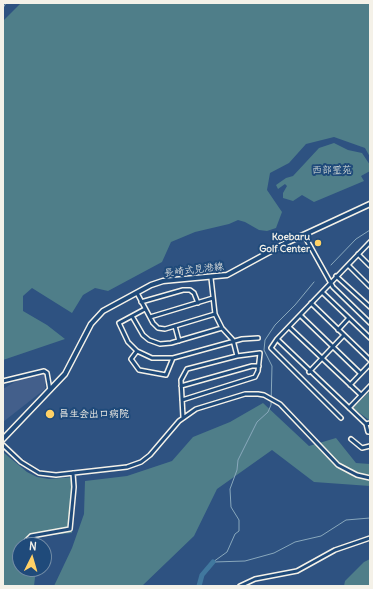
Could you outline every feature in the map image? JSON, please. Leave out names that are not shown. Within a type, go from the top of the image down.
[{"type":"main road","name":"長崎式見港線","points":[[3,439],[65,374],[96,317],[111,306],[136,293],[163,282],[211,278],[227,275],[241,269],[270,251],[370,204]]},
{"type":"street","points":[[304,236],[331,283],[370,322]]},
{"type":"street","points":[[341,418],[271,348],[277,339],[336,276],[369,244]]},
{"type":"street","points":[[358,254],[370,266]]},
{"type":"street","points":[[348,265],[370,287]]},
{"type":"street","points":[[336,276],[370,307]]},
{"type":"street","points":[[211,278],[215,314],[222,328],[233,341],[237,356]]},
{"type":"street","points":[[141,302],[183,290],[190,290],[194,293],[198,302]]},
{"type":"street","points":[[322,292],[370,338]]},
{"type":"street","points":[[136,293],[158,328],[165,329],[215,314]]},
{"type":"street","points":[[150,317],[214,298]]},
{"type":"street","points":[[366,303],[370,298]]},
{"type":"street","points":[[311,303],[370,360]]},
{"type":"street","points":[[145,309],[119,324],[128,342],[137,351],[152,358],[173,358],[233,341],[250,337],[258,338]]},
{"type":"street","points":[[132,316],[143,335],[149,340],[160,344],[179,341],[222,328]]},
{"type":"street","points":[[300,316],[360,373]]},
{"type":"street","points":[[338,330],[349,318]]},
{"type":"street","points":[[175,326],[179,341]]},
{"type":"street","points":[[289,327],[361,396]]},
{"type":"street","points":[[310,372],[344,335]]},
{"type":"street","points":[[277,339],[366,424],[368,432],[370,432]]},
{"type":"street","points":[[137,351],[131,359],[140,370],[166,375],[173,358]]},
{"type":"street","points":[[182,400],[250,380],[257,375],[260,353],[237,356],[187,369],[183,374],[181,386],[183,417]]},
{"type":"street","points":[[350,385],[370,364]]},
{"type":"street","points":[[181,386],[252,366],[259,366]]},
{"type":"street","points":[[3,381],[44,371],[47,373],[50,390]]},
{"type":"street","points":[[349,408],[370,386]]},
{"type":"street","points":[[3,445],[21,462],[39,473],[73,473],[119,468],[141,462],[150,455],[183,417],[196,409],[245,394],[264,395],[280,404],[338,465],[357,475],[370,478]]},
{"type":"street","points":[[366,424],[370,423]]},
{"type":"street","points":[[351,439],[362,448],[370,446]]},
{"type":"street","points":[[30,537],[70,529],[74,492],[73,473]]},
{"type":"street","points":[[240,586],[255,579],[297,571],[335,550],[370,538]]},
{"type":"shaded area","points":[[43,373],[46,374],[45,389],[3,422],[3,389],[23,377]]},
{"type":"green space","points":[[21,3],[370,3],[370,157],[365,148],[334,137],[306,144],[289,163],[270,173],[267,190],[282,212],[276,228],[267,231],[259,230],[245,222],[238,220],[229,224],[195,232],[171,242],[162,262],[108,291],[95,288],[83,295],[72,313],[32,288],[23,296],[23,311],[47,325],[65,339],[3,360],[3,21]]},
{"type":"green space","name":"西部霊苑","points":[[334,143],[348,150],[362,153],[370,165],[370,171],[361,176],[364,181],[314,202],[302,195],[293,201],[283,198],[283,193],[287,186],[285,184],[278,189],[276,185],[286,178],[293,176],[319,148]]},
{"type":"green space","points":[[370,391],[370,420],[369,420],[353,408]]},
{"type":"green space","points":[[263,403],[309,446],[336,438],[356,463],[370,464],[370,486],[314,482],[272,450],[217,489],[194,536],[142,586],[54,586],[72,548],[84,514],[85,481],[127,476],[172,461],[193,437],[230,422]]},
{"type":"green space","points":[[3,452],[27,472],[37,477],[49,479],[75,477],[72,533],[31,537],[12,537],[12,577],[35,577],[34,586],[3,586]]},
{"type":"green space","points":[[370,559],[370,586],[344,586],[345,581],[364,562]]},
{"type":"waterway","points":[[3,8],[6,3]]},
{"type":"waterway","points":[[331,265],[356,239],[370,230]]},
{"type":"waterway","points":[[213,562],[227,552],[235,534],[239,531],[239,520],[231,507],[230,489],[237,470],[238,460],[257,422],[268,412],[271,405],[272,366],[264,350],[265,340],[275,325],[295,305],[314,282]]},
{"type":"waterway","points":[[214,562],[245,561],[274,553],[295,542],[321,536],[346,520],[370,518]]},
{"type":"waterway","points":[[199,586],[202,575],[213,562]]},
{"type":"place","name":"Koebaru Golf Center","points":[[318,243]]},
{"type":"place","name":"昌生会出口病院","points":[[50,414]]}]
